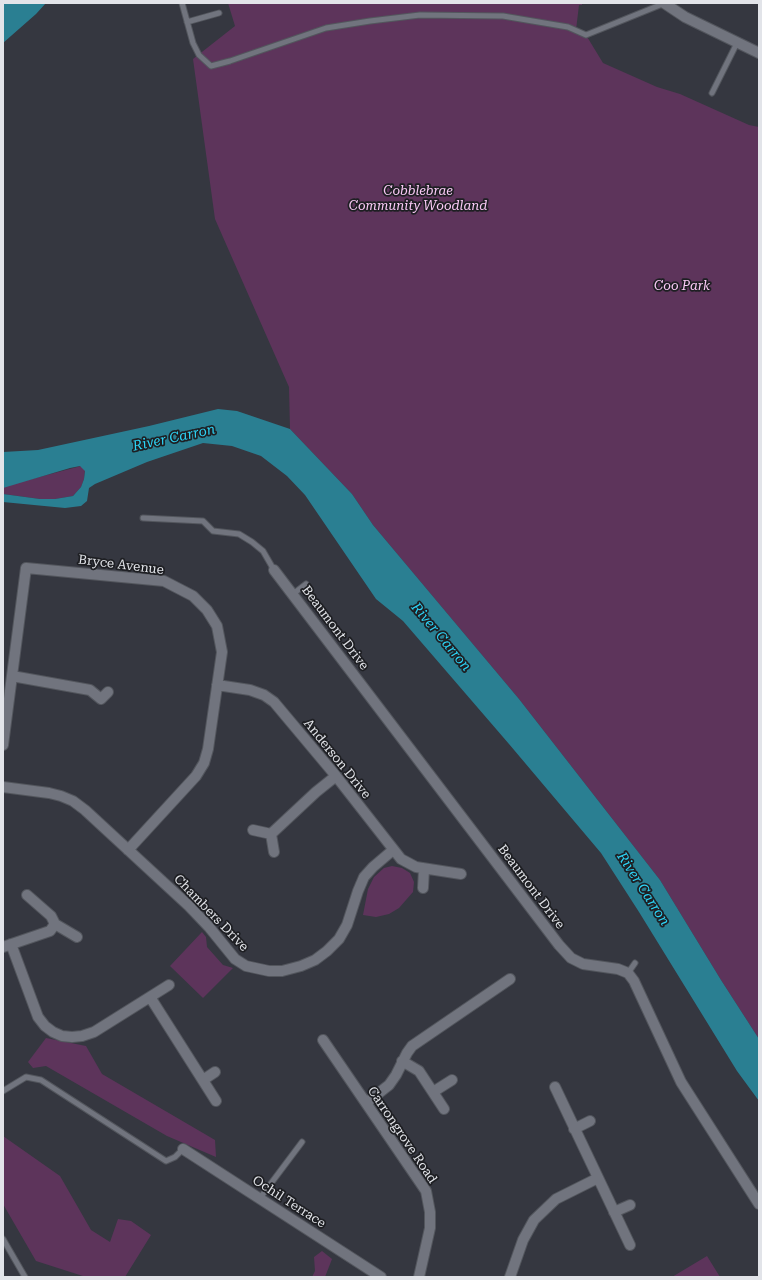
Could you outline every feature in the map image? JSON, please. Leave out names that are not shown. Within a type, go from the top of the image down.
[{"type":"street","points":[[664,3],[685,17],[759,53]]},
{"type":"street","name":"Bryce Avenue","points":[[3,745],[26,568],[164,581],[193,596],[207,610],[217,626],[222,652],[208,748],[204,763],[196,776],[128,850]]},
{"type":"street","name":"Beaumont Drive","points":[[274,570],[570,958],[583,964],[618,969],[628,973]]},
{"type":"street","points":[[12,676],[90,690],[101,699],[108,692]]},
{"type":"street","name":"Anderson Drive","points":[[217,685],[250,690],[264,695],[274,702],[336,776],[401,859],[416,867],[461,874]]},
{"type":"street","points":[[271,834],[316,792],[336,776]]},
{"type":"street","name":"Chambers Drive","points":[[3,787],[49,793],[73,801],[190,906],[235,959],[246,966],[269,971],[282,971],[301,966],[315,960],[327,951],[339,939],[347,925],[364,877],[393,850]]},
{"type":"street","points":[[253,830],[271,834]]},
{"type":"street","points":[[271,834],[274,852]]},
{"type":"street","points":[[423,888],[424,869]]},
{"type":"street","points":[[27,895],[51,916],[55,924],[77,937]]},
{"type":"street","points":[[55,924],[50,931],[7,945],[38,1017],[53,1032],[62,1036],[72,1037],[82,1036],[94,1032],[169,985]]},
{"type":"street","points":[[628,973],[634,981],[681,1082],[759,1204]]},
{"type":"street","points":[[366,1103],[389,1085],[412,1046],[510,979]]},
{"type":"street","points":[[150,997],[216,1101]]},
{"type":"street","name":"Carrongrove Road","points":[[323,1040],[426,1191],[430,1212],[430,1228],[419,1277]]},
{"type":"street","points":[[402,1061],[419,1071],[444,1109]]},
{"type":"street","points":[[203,1080],[215,1072]]},
{"type":"street","points":[[433,1092],[452,1080]]},
{"type":"street","points":[[555,1087],[630,1245]]},
{"type":"street","points":[[574,1129],[590,1121]]},
{"type":"street","name":"Ochil Terrace","points":[[183,1149],[381,1277]]},
{"type":"street","points":[[510,1277],[523,1240],[534,1220],[556,1199],[598,1178]]},
{"type":"street","points":[[614,1212],[630,1205]]},
{"type":"lane","points":[[182,3],[193,44],[199,55],[210,66],[230,61],[326,28],[370,21],[420,15],[503,16],[568,27],[586,35],[664,3]]},
{"type":"lane","points":[[187,22],[219,13]]},
{"type":"lane","points":[[712,93],[737,43]]},
{"type":"lane","points":[[143,518],[203,521],[213,531],[239,534],[263,551],[274,570]]},
{"type":"lane","points":[[292,594],[306,584]]},
{"type":"lane","points":[[628,973],[635,963]]},
{"type":"lane","points":[[3,1091],[26,1077],[41,1080],[166,1160],[175,1157],[183,1149]]},
{"type":"lane","points":[[260,1198],[302,1142]]},
{"type":"lane","points":[[3,1239],[25,1277]]},
{"type":"green space","name":"Cobblebrae Community Woodland","points":[[228,3],[582,3],[582,5],[579,5],[576,30],[586,35],[603,63],[657,87],[680,94],[749,125],[759,127],[759,1039],[660,880],[519,699],[373,525],[352,494],[290,429],[289,387],[215,219],[193,59],[235,26]]},
{"type":"green space","points":[[81,466],[85,470],[84,479],[81,487],[73,496],[55,499],[40,499],[3,494],[3,488],[5,486]]},
{"type":"green space","points":[[392,866],[402,868],[410,873],[414,882],[413,892],[399,908],[389,914],[376,917],[363,915],[368,889],[374,877],[384,868]]},
{"type":"green space","points":[[202,932],[206,937],[207,947],[223,965],[233,968],[203,998],[170,966]]},
{"type":"green space","points":[[46,1038],[86,1046],[102,1074],[215,1140],[216,1157],[167,1136],[46,1066],[33,1068],[28,1062]]},
{"type":"green space","points":[[3,1136],[60,1176],[91,1230],[110,1242],[118,1219],[131,1221],[151,1235],[125,1277],[86,1277],[36,1261],[3,1204]]},
{"type":"green space","points":[[322,1251],[332,1259],[325,1277],[312,1277],[315,1271],[314,1257]]},
{"type":"green space","points":[[707,1256],[720,1277],[672,1277]]},
{"type":"water","points":[[3,3],[46,3],[36,14],[3,43]]},
{"type":"water","name":"River Carron","points":[[218,409],[237,411],[290,429],[352,494],[373,525],[519,699],[660,880],[759,1039],[759,1101],[737,1071],[601,853],[403,621],[376,599],[305,495],[287,476],[261,456],[232,446],[203,443],[147,462],[95,484],[89,488],[87,501],[81,506],[65,508],[3,502],[3,494],[40,499],[55,499],[73,496],[81,487],[85,471],[80,466],[70,468],[3,488],[3,452],[38,450],[149,426]]},
{"type":"park label","name":"Coo Park","points":[[682,286]]}]
